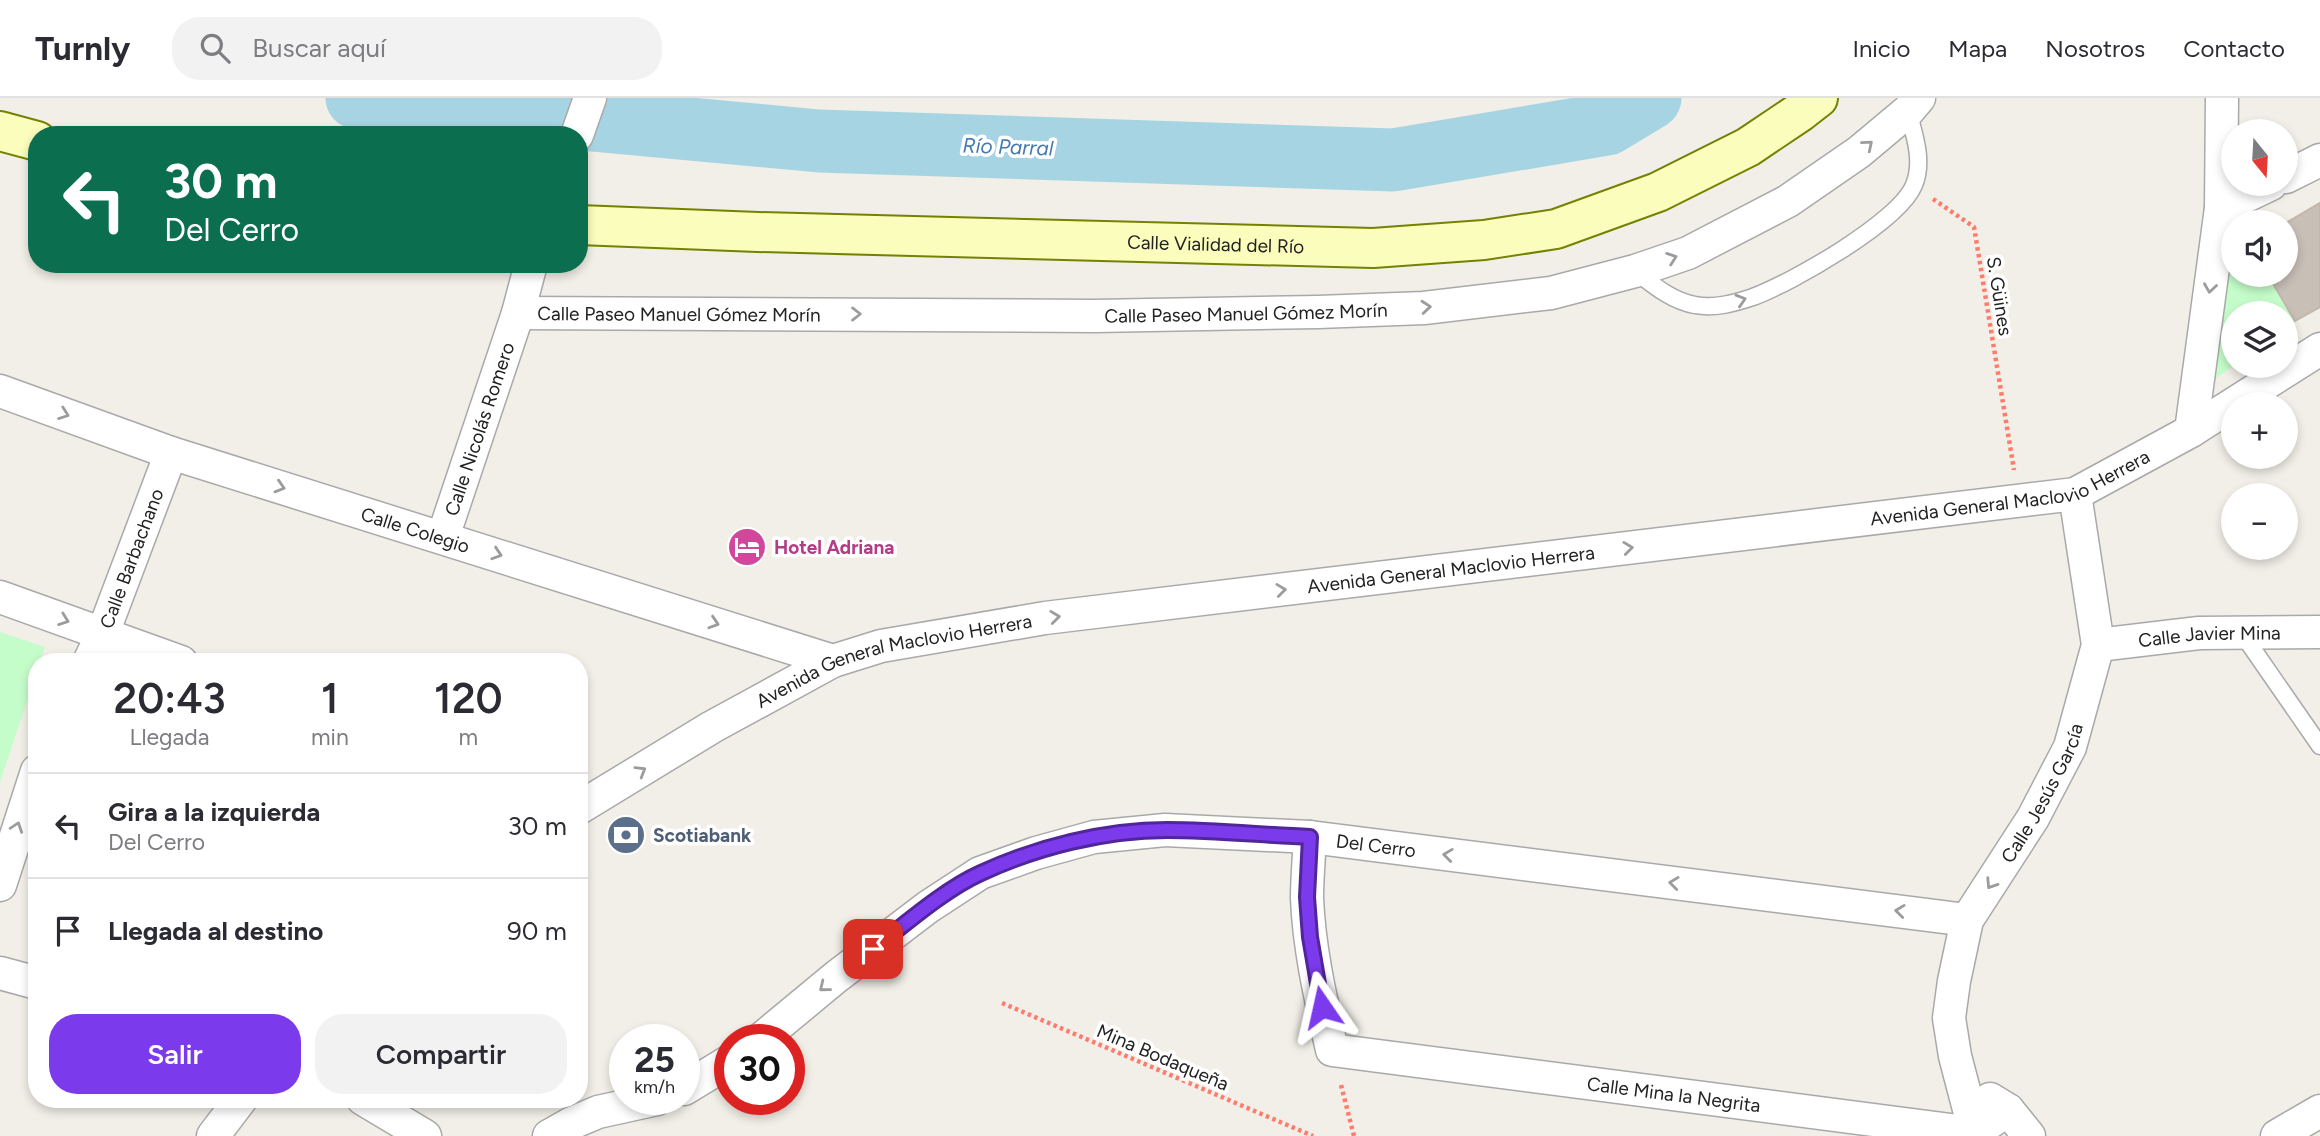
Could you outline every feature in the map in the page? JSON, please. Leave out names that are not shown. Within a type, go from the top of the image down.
[{"type":"main road","name":"Calle Vialidad del Río","points":[[588,225],[1373,248],[1485,240],[1556,229],[1658,192],[1748,147],[1818,98]]},
{"type":"main road","points":[[0,131],[28,139]]},
{"type":"street","points":[[580,126],[590,98]]},
{"type":"street","points":[[2191,431],[2221,208],[2222,98]]},
{"type":"street","name":"Calle Paseo Manuel Gómez Morín","points":[[518,313],[1095,316],[1318,313],[1424,308],[1551,293],[1635,271],[1688,253],[1788,201],[1859,152],[1913,104]]},
{"type":"street","points":[[2298,171],[2320,160]]},
{"type":"street","points":[[2221,208],[2246,196]]},
{"type":"street","name":"Calle Nicolás Romero","points":[[443,537],[518,313],[528,273]]},
{"type":"street","name":"Avenida General Maclovio Herrera","points":[[588,802],[712,727],[833,661],[892,644],[1045,618],[2075,494],[2191,431],[2320,349]]},
{"type":"street","name":"Calle Colegio","points":[[0,391],[171,453],[833,661]]},
{"type":"street","name":"Calle Barbachano","points":[[93,653],[171,453]]},
{"type":"street","name":"Calle Jesús García","points":[[1975,1135],[1955,1056],[1949,1018],[1967,920],[2033,818],[2070,747],[2098,645],[2075,494]]},
{"type":"street","points":[[0,597],[157,653]]},
{"type":"street","name":"Calle Javier Mina","points":[[2098,645],[2199,633],[2320,632]]},
{"type":"street","points":[[0,884],[28,798]]},
{"type":"street","name":"Del Cerro","points":[[779,1024],[928,907],[980,873],[1094,837],[1165,830],[1310,837],[1967,920]]},
{"type":"street","points":[[1310,837],[1307,897],[1310,937],[1317,985],[1332,1050]]},
{"type":"street","points":[[0,973],[28,981]]},
{"type":"street","name":"Calle Mina la Negrita","points":[[1332,1050],[1975,1135]]},
{"type":"street","points":[[1962,1082],[2008,1110],[2029,1136]]},
{"type":"street","points":[[213,1136],[234,1108]]},
{"type":"street","points":[[378,1108],[425,1136]]},
{"type":"street","points":[[550,1136],[572,1123],[609,1110]]},
{"type":"street","points":[[1975,1135],[2008,1110]]},
{"type":"street","points":[[2277,1136],[2320,1111]]},
{"type":"lane","points":[[1635,271],[1663,293],[1695,305],[1725,305],[1755,296],[1803,272],[1873,230],[1900,205],[1914,185],[1918,152],[1913,104]]},
{"type":"lane","points":[[2241,632],[2320,746]]},
{"type":"path","name":"S. Güines","points":[[1914,185],[1974,227],[2019,502]]},
{"type":"path","name":"Mina Bodaqueña","points":[[1002,1003],[1313,1136]]},
{"type":"path","points":[[1332,1050],[1354,1136]]},
{"type":"green space","points":[[2224,287],[2275,287],[2283,301],[2222,301]]},
{"type":"green space","points":[[2221,304],[2221,375],[2204,387]]},
{"type":"green space","points":[[0,632],[45,647],[43,653],[28,653],[28,699],[0,782]]},
{"type":"building","points":[[2320,203],[2320,307],[2298,319],[2298,301],[2283,301],[2275,287],[2298,287],[2298,216]]},
{"type":"waterway","name":"Río Parral","points":[[357,98],[819,141],[1393,160],[1607,124],[1650,98]]},
{"type":"place","name":"Hotel Adriana","points":[[747,547]]},
{"type":"place","name":"Scotiabank","points":[[626,835]]},
{"type":"route","points":[[873,949],[928,907],[980,873],[1036,853],[1094,837],[1165,830],[1310,837],[1307,897],[1310,937],[1322,1007]]}]
